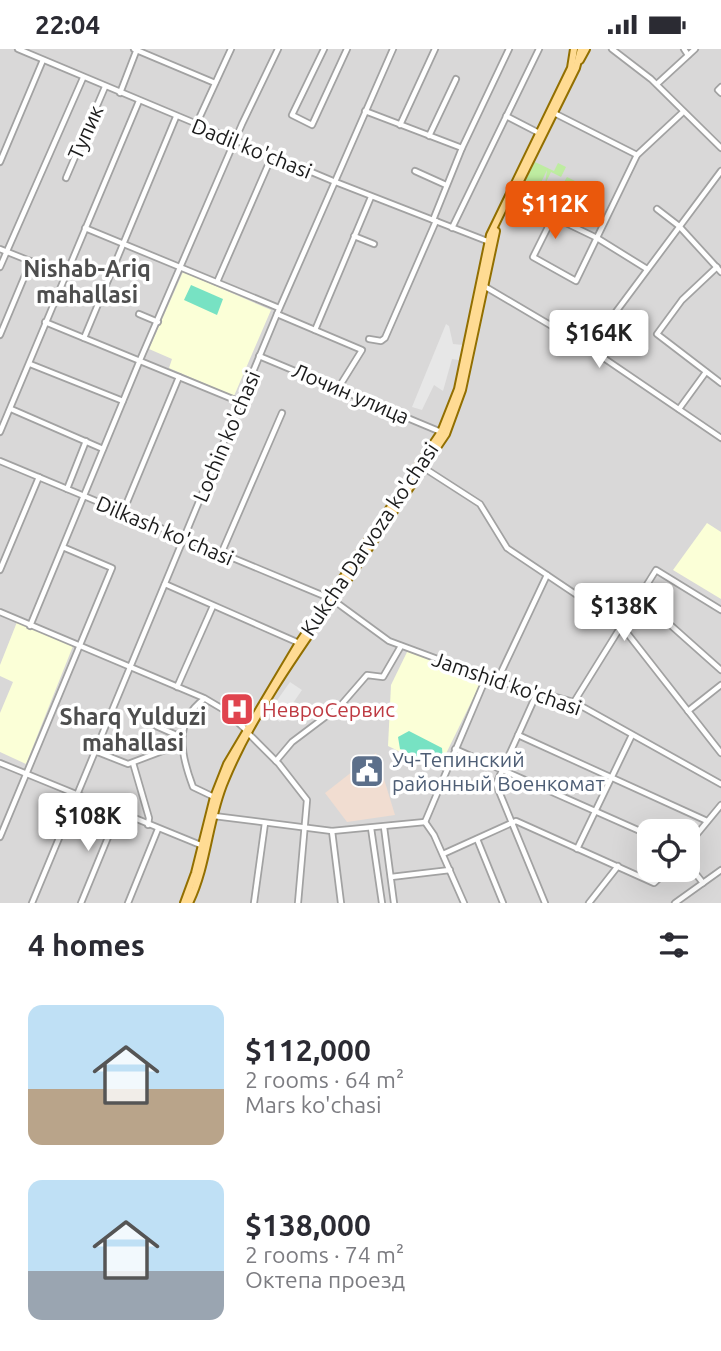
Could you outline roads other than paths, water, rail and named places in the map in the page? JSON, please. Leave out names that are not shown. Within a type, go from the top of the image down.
[{"type":"main road","name":"Kukcha Darvoza ko'chasi","points":[[552,112],[574,58],[574,49]]},
{"type":"main road","name":"Kukcha Darvoza ko'chasi","points":[[184,903],[205,847],[214,797],[247,732],[300,645],[423,468],[444,433],[458,389],[490,242],[510,196],[576,68],[580,49]]},
{"type":"main road","points":[[576,68],[586,49]]},
{"type":"main road","name":"Kukcha Darvoza ko'chasi","points":[[190,903],[224,782],[247,732]]},
{"type":"street","name":"Dadil ko'chasi","points":[[18,49],[371,197],[490,242]]},
{"type":"street","points":[[120,93],[136,49],[215,83]]},
{"type":"street","points":[[196,125],[231,49]]},
{"type":"street","points":[[30,626],[65,548],[140,360],[235,139],[278,49]]},
{"type":"street","points":[[324,49],[292,115],[312,125],[347,49]]},
{"type":"street","name":"Lochin ko'chasi","points":[[32,903],[278,311],[393,49]]},
{"type":"street","points":[[400,125],[435,49]]},
{"type":"street","points":[[369,339],[381,341],[385,338],[434,221],[446,185],[509,49]]},
{"type":"street","points":[[452,228],[539,49]]},
{"type":"street","points":[[612,49],[657,84],[682,113],[721,148]]},
{"type":"street","points":[[684,49],[688,54]]},
{"type":"street","points":[[657,84],[695,49]]},
{"type":"street","points":[[0,162],[43,60]]},
{"type":"street","points":[[0,267],[83,78]]},
{"type":"street","points":[[429,136],[456,79]]},
{"type":"street","name":"Тупик","points":[[66,177],[105,87]]},
{"type":"street","points":[[721,87],[718,90],[721,93]]},
{"type":"street","points":[[0,432],[139,101]]},
{"type":"street","points":[[365,111],[462,148]]},
{"type":"street","points":[[552,112],[637,155]]},
{"type":"street","points":[[553,216],[533,257],[573,281],[577,279],[637,155],[682,113]]},
{"type":"street","points":[[506,116],[541,134]]},
{"type":"street","points":[[84,338],[176,117]]},
{"type":"street","points":[[217,282],[272,156]]},
{"type":"street","points":[[415,171],[446,185]]},
{"type":"street","points":[[589,348],[721,171]]},
{"type":"street","points":[[510,196],[597,238],[647,269]]},
{"type":"street","points":[[315,330],[371,197]]},
{"type":"street","points":[[657,209],[679,226],[719,270],[682,300],[657,334],[721,383]]},
{"type":"street","points":[[85,229],[217,282],[362,350],[339,387]]},
{"type":"street","points":[[354,236],[374,244]]},
{"type":"street","points":[[0,249],[65,275]]},
{"type":"street","points":[[0,335],[31,261]]},
{"type":"street","points":[[481,286],[589,348],[721,438]]},
{"type":"street","points":[[139,314],[158,321]]},
{"type":"street","points":[[45,322],[240,402]]},
{"type":"street","name":"Лочин улица","points":[[260,356],[444,433]]},
{"type":"street","points":[[30,364],[123,401]]},
{"type":"street","points":[[679,409],[706,372]]},
{"type":"street","points":[[123,512],[180,377]]},
{"type":"street","points":[[10,409],[103,449]]},
{"type":"street","points":[[222,554],[282,414]]},
{"type":"street","points":[[67,489],[86,441]]},
{"type":"street","name":"Dilkash ko'chasi","points":[[0,461],[331,599]]},
{"type":"street","points":[[423,468],[480,504],[507,548],[621,624],[721,753]]},
{"type":"street","points":[[0,570],[39,477]]},
{"type":"street","points":[[0,837],[112,568],[65,548]]},
{"type":"street","points":[[574,702],[656,571],[721,610]]},
{"type":"street","points":[[497,681],[547,575]]},
{"type":"street","points":[[165,584],[300,645]]},
{"type":"street","points":[[639,597],[721,670]]},
{"type":"street","name":"Jamshid ko'chasi","points":[[331,599],[401,646],[486,678],[574,702],[721,784]]},
{"type":"street","points":[[177,687],[213,606]]},
{"type":"street","points":[[0,612],[204,698],[226,711],[276,761],[306,797],[307,828],[298,903]]},
{"type":"street","points":[[276,761],[292,742],[341,705],[368,675],[383,677],[401,646]]},
{"type":"street","points":[[425,821],[486,678]]},
{"type":"street","points":[[688,711],[721,685]]},
{"type":"street","points":[[537,693],[496,783],[545,903]]},
{"type":"street","points":[[204,698],[189,713],[181,744],[193,787],[214,797]]},
{"type":"street","points":[[156,726],[181,737]]},
{"type":"street","points":[[518,735],[707,821]]},
{"type":"street","points":[[577,849],[632,735]]},
{"type":"street","points":[[96,751],[124,764],[181,744]]},
{"type":"street","points":[[455,749],[637,829]]},
{"type":"street","points":[[0,763],[205,847]]},
{"type":"street","points":[[133,763],[149,818],[148,825]]},
{"type":"street","points":[[700,830],[721,805]]},
{"type":"street","points":[[81,903],[118,813]]},
{"type":"street","points":[[214,816],[332,831],[425,821]]},
{"type":"street","points":[[0,819],[7,821]]},
{"type":"street","points":[[425,821],[464,903]]},
{"type":"street","points":[[443,854],[516,821],[637,875]]},
{"type":"street","points":[[254,903],[265,823]]},
{"type":"street","points":[[384,827],[394,903]]},
{"type":"street","points":[[371,828],[382,903]]},
{"type":"street","points":[[128,903],[158,829]]},
{"type":"street","points":[[332,831],[341,903]]},
{"type":"street","points":[[477,839],[503,903]]},
{"type":"street","points":[[589,903],[618,866]]},
{"type":"street","points":[[391,877],[450,870]]},
{"type":"street","points":[[675,903],[721,870]]},
{"type":"street","points":[[700,879],[703,883]]},
{"type":"place","name":"НевроСервис","points":[[237,709]]},
{"type":"place","name":"Уч-Тепинский районный Военкомат","points":[[367,771]]},
{"type":"district","name":"Nishab-Ariq mahallasi","points":[[87,281]]},
{"type":"district","name":"Sharq Yulduzi mahallasi","points":[[133,729]]}]
